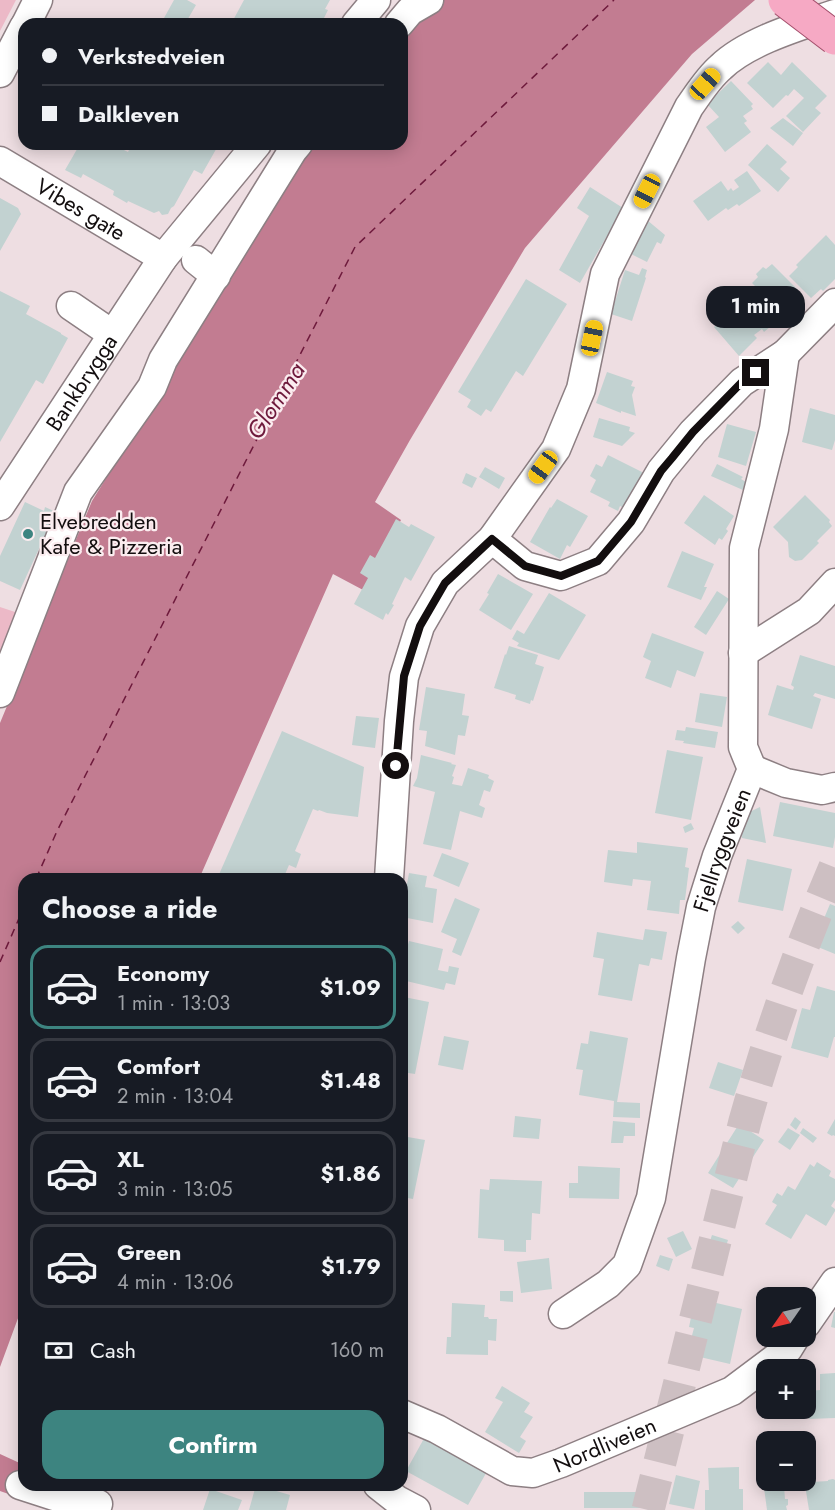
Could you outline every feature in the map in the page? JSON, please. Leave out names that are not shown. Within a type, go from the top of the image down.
[{"type":"main road","points":[[785,0],[835,38]]},
{"type":"street","points":[[29,18],[38,0]]},
{"type":"street","points":[[361,18],[376,0]]},
{"type":"street","points":[[404,18],[410,11],[429,0]]},
{"type":"street","points":[[389,873],[404,676],[420,626],[445,583],[492,539],[556,449],[580,389],[605,274],[689,107],[721,66],[740,53],[774,36],[835,14]]},
{"type":"street","points":[[0,73],[18,39]]},
{"type":"street","name":"Bankbrygga","points":[[0,506],[163,258],[252,150]]},
{"type":"street","points":[[0,693],[78,492],[152,387],[206,268],[293,150]]},
{"type":"street","name":"Vibes gate","points":[[0,161],[163,258]]},
{"type":"street","points":[[492,539],[525,566],[561,576],[598,561],[631,522],[661,471],[693,432],[742,382],[785,354],[835,303]]},
{"type":"street","points":[[71,306],[112,334]]},
{"type":"street","name":"Fjellryggveien","points":[[563,1314],[608,1284],[627,1265],[651,1197],[701,907],[717,856],[752,769],[743,747],[744,548],[774,429],[785,354]]},
{"type":"street","points":[[743,653],[809,611],[835,583]]},
{"type":"street","points":[[752,769],[786,783],[822,790],[835,787]]},
{"type":"street","points":[[816,1310],[835,1282]]},
{"type":"street","name":"Nordliveien","points":[[408,1417],[437,1429],[512,1472],[533,1473],[732,1391],[789,1347]]},
{"type":"street","points":[[39,1491],[54,1496],[99,1500]]},
{"type":"street","points":[[386,1491],[417,1510]]},
{"type":"shaded area","points":[[0,0],[16,0],[0,31]]},
{"type":"shaded area","points":[[0,607],[21,614],[0,666]]},
{"type":"water","name":"Glomma","points":[[444,0],[755,0],[692,54],[525,248],[375,502],[401,520],[365,591],[333,574],[202,873],[18,873],[18,1318],[0,1367],[0,723],[92,501],[205,319],[301,157],[307,150],[408,150],[408,30],[418,18]]},
{"type":"water","points":[[0,1454],[18,1462],[18,1491],[17,1497],[0,1491]]},
{"type":"building","points":[[174,0],[187,0],[196,5],[188,18],[164,18]]},
{"type":"building","points":[[244,0],[330,0],[325,9],[328,10],[324,18],[234,18]]},
{"type":"building","points":[[768,62],[781,75],[792,62],[827,96],[815,108],[821,113],[803,132],[786,116],[804,98],[794,89],[773,108],[747,83]]},
{"type":"building","points":[[731,81],[753,104],[751,106],[753,109],[743,116],[747,121],[744,123],[751,132],[725,152],[706,127],[719,117],[707,104]]},
{"type":"building","points":[[783,118],[803,133],[793,146],[770,128]]},
{"type":"building","points":[[767,144],[787,162],[780,169],[790,178],[778,192],[748,165]]},
{"type":"building","points":[[77,150],[124,150],[128,152],[129,150],[216,150],[202,174],[194,170],[174,206],[168,214],[162,215],[159,211],[154,213],[128,201],[127,203],[113,195],[114,191],[83,174],[81,178],[65,170]]},
{"type":"building","points":[[747,171],[761,191],[739,206],[737,204],[728,210],[726,208],[708,221],[693,201],[721,181],[728,191],[731,188],[733,191],[739,187],[734,180]]},
{"type":"building","points":[[590,187],[623,208],[580,283],[559,270],[589,216],[577,208]]},
{"type":"building","points":[[0,198],[18,208],[21,214],[0,251]]},
{"type":"building","points":[[647,220],[665,235],[661,244],[657,242],[647,262],[629,253]]},
{"type":"building","points":[[826,235],[835,245],[835,279],[823,291],[821,289],[811,298],[789,276],[798,267],[796,265]]},
{"type":"building","points":[[772,264],[796,288],[776,307],[752,283],[758,277],[756,274],[763,267],[766,269]]},
{"type":"building","points":[[642,268],[647,270],[646,278],[632,321],[611,314],[625,270],[639,275]]},
{"type":"building","points":[[526,279],[567,304],[523,376],[516,371],[491,412],[486,409],[481,416],[467,407],[471,400],[458,392]]},
{"type":"building","points":[[0,291],[30,306],[26,314],[68,338],[43,384],[36,380],[0,442]]},
{"type":"building","points":[[758,299],[783,316],[764,332],[762,329],[754,335],[757,338],[739,356],[714,327],[727,315],[723,311],[736,300],[740,304],[742,302],[747,308]]},
{"type":"building","points":[[607,372],[633,381],[631,386],[635,387],[632,395],[636,416],[596,403]]},
{"type":"building","points":[[810,408],[835,415],[835,440],[832,450],[802,442]]},
{"type":"building","points":[[599,418],[630,427],[629,431],[635,433],[622,446],[593,437]]},
{"type":"building","points":[[727,424],[756,432],[746,466],[718,457]]},
{"type":"building","points":[[608,455],[644,473],[626,509],[620,506],[618,511],[608,506],[610,502],[590,492],[596,480],[590,476],[596,464],[602,467]]},
{"type":"building","points":[[717,464],[743,477],[741,479],[746,482],[743,490],[711,476]]},
{"type":"building","points":[[485,467],[505,478],[499,489],[479,477]]},
{"type":"building","points":[[466,473],[477,478],[472,488],[462,483]]},
{"type":"building","points":[[704,495],[734,516],[726,529],[728,531],[722,540],[719,538],[715,545],[684,523]]},
{"type":"building","points":[[805,495],[830,520],[832,526],[802,560],[795,561],[789,557],[788,542],[773,527]]},
{"type":"building","points":[[557,499],[588,516],[570,547],[567,545],[560,559],[530,542]]},
{"type":"building","name":"Elvebredden Kafe & Pizzeria","points":[[25,502],[44,511],[45,507],[56,512],[20,590],[0,581],[0,556]]},
{"type":"building","points":[[396,519],[409,527],[411,524],[435,537],[411,581],[405,577],[392,604],[394,605],[383,620],[354,604],[368,578],[360,573],[370,555],[375,558]]},
{"type":"building","points":[[682,551],[714,564],[701,600],[667,587]]},
{"type":"building","points":[[498,574],[533,594],[511,630],[479,610]]},
{"type":"building","points":[[717,591],[729,599],[706,635],[694,627]]},
{"type":"building","points":[[549,593],[586,615],[559,660],[517,646],[519,643],[512,639],[517,630],[524,634]]},
{"type":"building","points":[[652,633],[704,652],[695,677],[677,670],[671,688],[645,678],[651,661],[643,657]]},
{"type":"building","points":[[509,646],[538,655],[535,664],[544,667],[530,704],[515,699],[516,695],[494,688]]},
{"type":"building","points":[[800,655],[835,666],[835,699],[815,693],[813,696],[821,699],[812,729],[768,715],[777,685],[793,690],[794,687],[791,685]]},
{"type":"building","points":[[426,687],[465,694],[462,715],[469,716],[465,736],[458,735],[455,755],[425,746],[427,731],[419,730]]},
{"type":"building","points":[[700,693],[727,697],[722,727],[695,722]]},
{"type":"building","points":[[356,716],[379,718],[375,748],[352,745]]},
{"type":"building","points":[[686,727],[718,732],[715,748],[675,740],[677,730],[685,731]]},
{"type":"building","points":[[282,731],[364,767],[358,817],[313,809],[295,851],[301,854],[296,868],[289,865],[286,873],[220,873]]},
{"type":"building","points":[[667,750],[703,757],[691,820],[655,813]]},
{"type":"building","points":[[421,755],[456,765],[452,784],[462,786],[468,768],[489,775],[488,778],[494,781],[490,792],[484,790],[479,805],[485,808],[482,818],[460,811],[451,850],[423,844],[435,792],[413,786],[417,778]]},
{"type":"building","points":[[780,802],[835,813],[833,848],[773,836]]},
{"type":"building","points":[[760,807],[766,843],[742,838],[741,816]]},
{"type":"building","points":[[691,823],[694,829],[685,833],[683,827]]},
{"type":"building","points":[[637,842],[688,848],[685,867],[689,868],[685,900],[680,900],[679,914],[647,910],[651,881],[633,879],[632,886],[604,882],[608,850],[637,853]]},
{"type":"building","points":[[442,853],[469,863],[459,887],[433,876]]},
{"type":"building","points":[[747,859],[792,869],[783,911],[738,902]]},
{"type":"building","points":[[409,873],[427,876],[425,887],[437,889],[433,923],[408,918]]},
{"type":"building","points":[[455,898],[480,909],[461,956],[452,952],[457,939],[441,932]]},
{"type":"building","points":[[830,904],[835,906],[835,954],[813,945]]},
{"type":"building","points":[[738,921],[745,928],[738,934],[731,927]]},
{"type":"building","points":[[645,929],[667,932],[662,960],[651,958],[649,966],[639,964],[632,1001],[598,995],[604,959],[593,957],[597,932],[643,940]]},
{"type":"building","points":[[409,941],[443,949],[438,970],[448,972],[449,966],[459,968],[455,985],[446,983],[444,990],[408,981]]},
{"type":"building","points":[[817,986],[835,991],[835,1037],[828,1058],[791,1048],[802,1008],[810,1010]]},
{"type":"building","points":[[408,998],[429,1002],[415,1074],[408,1073]]},
{"type":"building","points":[[590,1031],[628,1038],[617,1102],[640,1103],[640,1118],[613,1117],[614,1101],[579,1095],[583,1070],[576,1069],[581,1043],[588,1044]]},
{"type":"building","points":[[444,1036],[469,1041],[463,1070],[438,1065]]},
{"type":"building","points":[[718,1062],[743,1070],[734,1096],[709,1088]]},
{"type":"building","points":[[515,1116],[541,1119],[539,1139],[513,1137]]},
{"type":"building","points":[[795,1117],[801,1122],[796,1130],[790,1125]]},
{"type":"building","points":[[835,1119],[835,1136],[832,1136],[827,1133]]},
{"type":"building","points":[[613,1121],[635,1123],[635,1136],[624,1136],[623,1143],[611,1143]]},
{"type":"building","points":[[739,1124],[764,1140],[733,1188],[708,1173]]},
{"type":"building","points":[[788,1128],[800,1135],[790,1150],[778,1142]]},
{"type":"building","points":[[803,1128],[817,1138],[813,1143],[800,1133]]},
{"type":"building","points":[[408,1137],[425,1140],[413,1199],[408,1198]]},
{"type":"building","points":[[817,1162],[831,1171],[829,1176],[835,1179],[835,1200],[831,1206],[835,1211],[826,1226],[806,1214],[791,1239],[765,1224],[777,1205],[772,1202],[777,1193],[782,1196],[788,1186],[795,1190],[810,1164],[814,1167]]},
{"type":"building","points":[[578,1166],[620,1168],[619,1199],[569,1198],[569,1183],[578,1183]]},
{"type":"building","points":[[490,1179],[542,1181],[540,1214],[532,1213],[531,1240],[526,1240],[526,1252],[504,1251],[504,1240],[478,1238],[480,1189],[489,1190]]},
{"type":"building","points":[[683,1231],[692,1249],[676,1257],[667,1238]]},
{"type":"building","points":[[712,1235],[728,1240],[721,1262],[705,1256]]},
{"type":"building","points":[[660,1255],[673,1259],[669,1271],[656,1266]]},
{"type":"building","points":[[549,1258],[552,1289],[521,1293],[517,1262]]},
{"type":"building","points":[[500,1291],[513,1291],[513,1302],[500,1301]]},
{"type":"building","points":[[695,1298],[742,1309],[730,1364],[687,1354],[694,1328],[689,1327]]},
{"type":"building","points":[[452,1303],[485,1305],[484,1317],[497,1319],[496,1341],[488,1340],[488,1355],[446,1354],[447,1337],[451,1337]]},
{"type":"building","points":[[835,1312],[835,1328],[831,1327]]},
{"type":"building","points":[[835,1373],[835,1418],[816,1419],[816,1390],[820,1390],[820,1374]]},
{"type":"building","points":[[502,1386],[530,1403],[524,1412],[533,1417],[520,1437],[526,1441],[519,1453],[485,1432],[503,1402],[495,1398]]},
{"type":"building","points":[[427,1433],[489,1468],[468,1505],[408,1472],[408,1467]]},
{"type":"building","points":[[739,1467],[739,1489],[743,1489],[743,1510],[705,1510],[705,1490],[709,1490],[708,1468]]},
{"type":"building","points":[[676,1475],[700,1481],[694,1509],[669,1504]]},
{"type":"building","points":[[835,1480],[835,1510],[809,1510],[806,1491],[816,1491],[816,1482]]},
{"type":"building","points":[[209,1491],[242,1500],[238,1510],[203,1510]]},
{"type":"building","points":[[254,1491],[276,1491],[290,1495],[286,1510],[249,1510]]},
{"type":"building","points":[[764,1491],[784,1491],[785,1499],[788,1499],[787,1510],[767,1510]]},
{"type":"building","points":[[584,1492],[650,1492],[649,1508],[584,1508]]},
{"type":"ferry route","points":[[39,873],[57,831],[355,247],[614,0]]},
{"type":"ferry route","points":[[0,962],[18,921]]},
{"type":"tunnel","points":[[648,1510],[745,1121],[786,993],[835,867]]},
{"type":"place","name":"Elvebredden Kafe & Pizzeria","points":[[28,534]]},
{"type":"route","points":[[396,766],[404,676],[420,626],[445,583],[492,539],[525,566],[561,576],[598,561],[631,522],[661,471],[693,432],[742,382],[756,373]]}]
